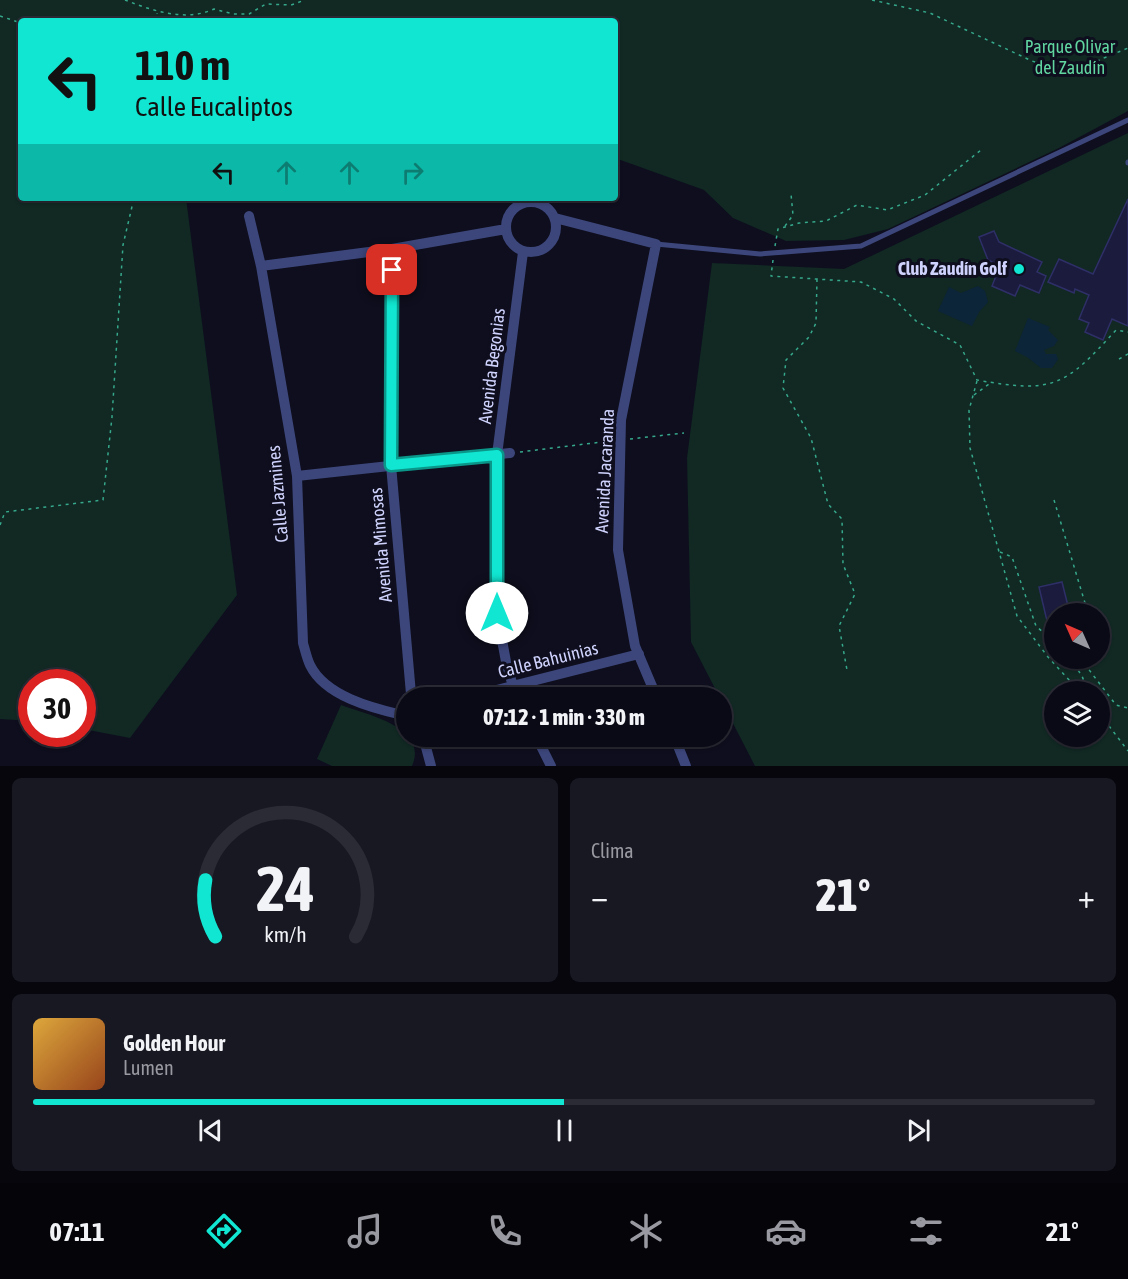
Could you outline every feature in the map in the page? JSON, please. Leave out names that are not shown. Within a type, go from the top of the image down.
[{"type":"street","points":[[555,218],[556,234],[552,242],[546,248],[534,252],[523,252],[511,242],[506,229],[514,209],[530,202],[544,206],[555,218],[656,244]]},
{"type":"street","name":"Calle Jazmines","points":[[249,216],[261,266],[297,476],[303,643],[310,666],[324,682],[346,696],[396,716]]},
{"type":"street","points":[[261,266],[392,249],[506,229]]},
{"type":"street","name":"Avenida Jacaranda","points":[[652,687],[639,654],[618,550],[621,420],[656,244]]},
{"type":"street","name":"Avenida Mimosas","points":[[392,249],[391,465],[407,687]]},
{"type":"street","name":"Avenida Begonias","points":[[512,685],[497,613],[497,455],[523,252]]},
{"type":"street","points":[[297,476],[510,453]]},
{"type":"street","name":"Calle Bahuinias","points":[[505,687],[639,654]]},
{"type":"street","points":[[426,747],[431,766]]},
{"type":"street","points":[[542,747],[551,766]]},
{"type":"street","points":[[678,747],[686,766]]},
{"type":"lane","points":[[656,244],[760,254],[861,246],[1128,120]]},
{"type":"path","points":[[125,0],[157,12],[200,16],[214,9],[233,14],[249,14],[266,4],[291,5],[305,0]]},
{"type":"path","points":[[872,0],[930,13],[1032,61],[1063,71],[1092,63],[1128,48]]},
{"type":"path","points":[[156,18],[157,12]]},
{"type":"path","points":[[0,16],[18,22]]},
{"type":"path","points":[[981,150],[925,195],[887,210],[856,205],[826,221],[778,229],[771,276],[861,282],[894,300],[916,321],[960,345],[977,380],[969,410],[970,448],[1017,616],[1044,652]]},
{"type":"path","points":[[784,227],[793,215],[791,194]]},
{"type":"path","points":[[0,525],[5,512],[103,500],[112,417],[123,244],[133,201]]},
{"type":"path","points":[[817,278],[816,323],[809,337],[786,360],[783,388],[811,438],[828,504],[843,519],[843,564],[855,594],[839,626],[848,670]]},
{"type":"path","points":[[977,380],[1027,388],[1063,380],[1085,364],[1116,330],[1128,332]]},
{"type":"path","points":[[1119,359],[1128,354]]},
{"type":"path","points":[[973,395],[991,382]]},
{"type":"path","points":[[510,453],[684,433]]},
{"type":"path","points":[[1054,500],[1085,603]]},
{"type":"path","points":[[999,551],[1012,557],[1036,626],[1044,633]]},
{"type":"path","points":[[1059,669],[1070,681]]},
{"type":"path","points":[[1088,669],[1116,705],[1128,708]]},
{"type":"path","points":[[1110,727],[1128,751]]},
{"type":"green space","name":"Parque Olivar del Zaudín","points":[[0,0],[1128,0],[1128,111],[1059,148],[888,229],[844,240],[786,241],[733,218],[704,190],[618,159],[618,18],[18,18],[18,201],[186,201],[237,595],[130,738],[96,731],[96,669],[18,669],[18,720],[0,719]]},
{"type":"green space","name":"Club Zaudín Golf","points":[[1128,133],[1128,766],[755,766],[732,721],[732,687],[714,687],[691,642],[687,458],[712,263],[844,269]]},
{"type":"green space","points":[[341,705],[380,718],[396,727],[396,747],[414,747],[415,753],[412,766],[332,766],[317,759]]},
{"type":"water","points":[[978,286],[985,291],[988,302],[979,312],[972,326],[938,311],[949,287],[961,293]]},
{"type":"water","points":[[1028,318],[1050,327],[1048,330],[1058,340],[1054,346],[1044,350],[1046,354],[1056,354],[1058,359],[1052,368],[1041,368],[1015,351]]},
{"type":"building","name":"Club Zaudín Golf","points":[[1128,199],[1128,326],[1112,319],[1103,340],[1085,332],[1089,323],[1079,319],[1089,295],[1075,289],[1074,293],[1048,282],[1059,259],[1093,274]]},
{"type":"building","points":[[994,231],[999,242],[1042,262],[1037,272],[1046,276],[1039,293],[1020,285],[1015,296],[992,286],[1000,266],[988,260],[979,237]]},
{"type":"building","points":[[1062,582],[1067,603],[1044,603],[1044,608],[1039,587]]},
{"type":"place","name":"Club Zaudín Golf","points":[[1019,269]]},
{"type":"route","points":[[392,270],[391,465],[497,455],[497,613]]}]
